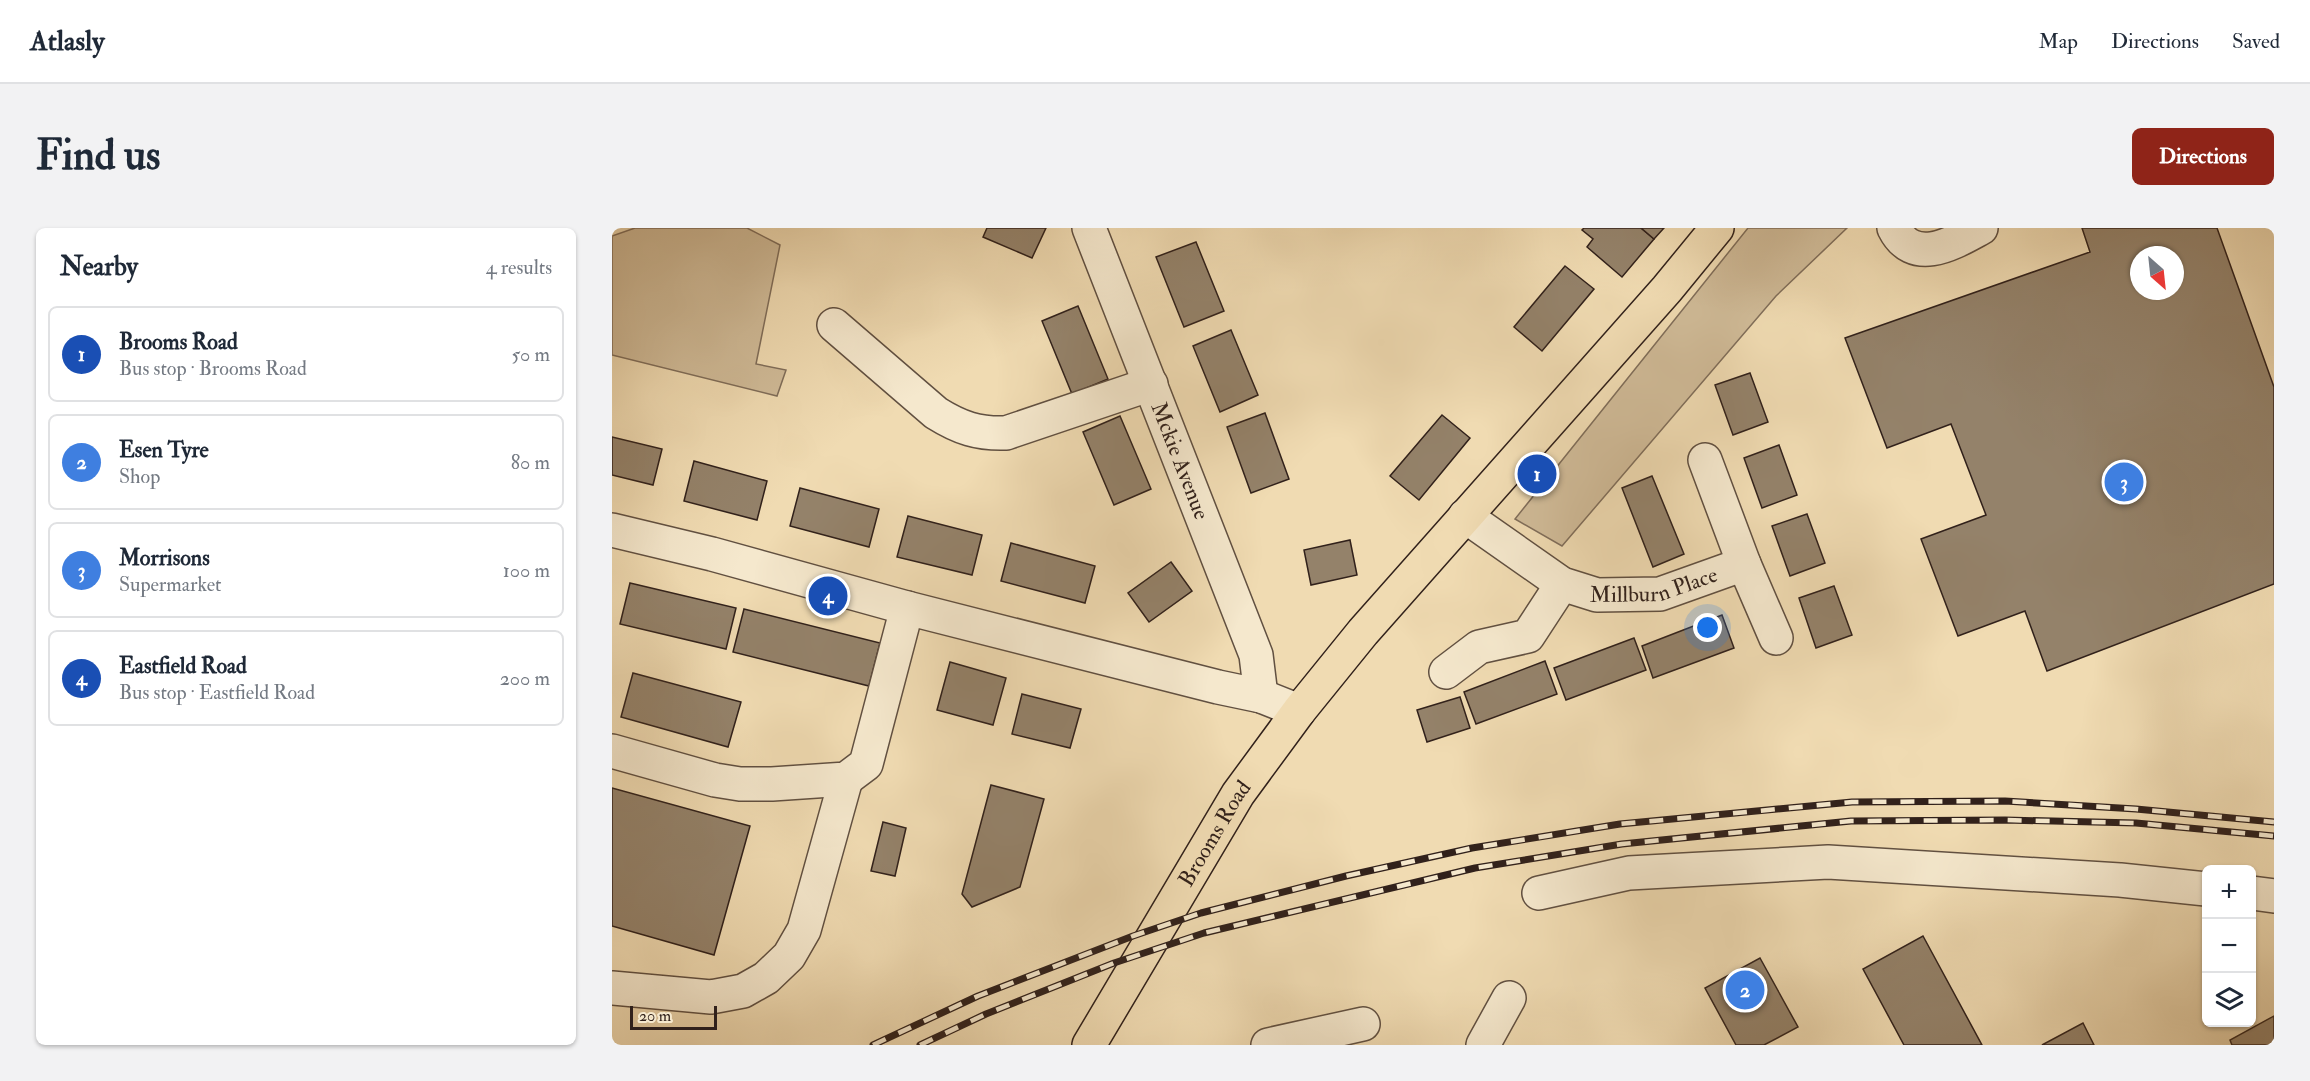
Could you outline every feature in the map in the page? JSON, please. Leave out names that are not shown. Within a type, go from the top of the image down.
[{"type":"main road","name":"Brooms Road","points":[[1089,1045],[1238,794],[1299,711],[1363,632],[1667,289],[1716,228]]},
{"type":"street","name":"Mckie Avenue","points":[[1089,228],[1257,655],[1261,696]]},
{"type":"street","points":[[1894,228],[1908,243],[1921,249],[1933,250],[1945,247],[1982,228]]},
{"type":"street","points":[[834,324],[936,413],[952,423],[983,434],[1006,434],[1151,384]]},
{"type":"street","points":[[1705,460],[1744,564],[1776,638]]},
{"type":"street","name":"Millburn Place","points":[[1465,516],[1562,584],[1597,595],[1660,594],[1744,564]]},
{"type":"street","points":[[612,530],[712,554],[907,608],[1261,696],[1299,711]]},
{"type":"street","name":"Millburn Place","points":[[1446,672],[1479,647],[1527,636],[1562,584]]},
{"type":"street","points":[[612,751],[715,780],[740,784],[846,778],[866,764],[907,608]]},
{"type":"street","points":[[612,988],[711,997],[742,991],[766,978],[789,956],[804,930],[846,778]]},
{"type":"street","points":[[1539,893],[1629,873],[1828,862],[2109,879],[2202,889]]},
{"type":"street","points":[[2256,894],[2274,896]]},
{"type":"street","points":[[1482,1045],[1509,998]]},
{"type":"street","points":[[1268,1045],[1363,1024]]},
{"type":"shaded area","points":[[635,228],[747,228],[780,245],[756,364],[786,370],[777,396],[612,355],[612,236]]},
{"type":"shaded area","points":[[1748,228],[1847,228],[1776,296],[1562,546],[1515,519]]},
{"type":"building","points":[[987,228],[1046,228],[1032,258],[983,237]]},
{"type":"building","points":[[1584,228],[1641,228],[1654,239],[1622,277],[1587,247],[1593,239],[1582,230]]},
{"type":"building","points":[[1641,228],[1664,228],[1654,239]]},
{"type":"building","points":[[2082,228],[2217,228],[2274,387],[2274,584],[2047,671],[2025,611],[1958,636],[1921,539],[1986,515],[1951,424],[1887,448],[1845,338],[2090,252]]},
{"type":"building","points":[[1196,242],[1224,311],[1184,327],[1156,257]]},
{"type":"building","points":[[1565,266],[1594,289],[1542,351],[1514,327]]},
{"type":"building","points":[[1078,306],[1108,379],[1072,394],[1042,321]]},
{"type":"building","points":[[1231,330],[1258,395],[1220,412],[1193,346]]},
{"type":"building","points":[[1750,373],[1768,422],[1733,435],[1715,385]]},
{"type":"building","points":[[1265,413],[1289,479],[1251,493],[1227,427]]},
{"type":"building","points":[[1442,415],[1470,438],[1419,500],[1390,476]]},
{"type":"building","points":[[1120,416],[1151,489],[1114,505],[1083,432]]},
{"type":"building","points":[[612,437],[662,449],[653,485],[612,475]]},
{"type":"building","points":[[1779,445],[1797,495],[1762,508],[1744,458]]},
{"type":"building","points":[[694,461],[767,481],[757,520],[684,501]]},
{"type":"building","points":[[1652,476],[1684,554],[1653,567],[1622,488]]},
{"type":"building","points":[[800,488],[879,509],[869,547],[790,526]]},
{"type":"building","points":[[1807,514],[1825,563],[1790,576],[1772,526]]},
{"type":"building","points":[[908,516],[982,535],[972,575],[897,557]]},
{"type":"building","points":[[1350,540],[1357,575],[1311,585],[1304,550]]},
{"type":"building","points":[[1011,543],[1095,566],[1085,603],[1001,581]]},
{"type":"building","points":[[1171,562],[1192,591],[1149,622],[1128,593]]},
{"type":"building","points":[[630,583],[736,608],[726,649],[620,624]]},
{"type":"building","points":[[1834,586],[1852,635],[1816,648],[1799,598]]},
{"type":"building","points":[[744,609],[880,643],[869,686],[733,652]]},
{"type":"building","points":[[1722,615],[1734,648],[1653,678],[1642,646]]},
{"type":"building","points":[[1634,638],[1646,670],[1566,700],[1554,668]]},
{"type":"building","points":[[1545,661],[1557,694],[1476,724],[1464,692]]},
{"type":"building","points":[[950,662],[1006,678],[993,725],[937,710]]},
{"type":"building","points":[[633,673],[741,702],[728,747],[621,717]]},
{"type":"building","points":[[1022,694],[1081,709],[1070,748],[1012,734]]},
{"type":"building","points":[[1460,697],[1470,728],[1427,742],[1417,710]]},
{"type":"building","points":[[991,785],[1044,799],[1020,887],[972,907],[962,894]]},
{"type":"building","points":[[612,788],[750,826],[714,955],[612,926]]},
{"type":"building","points":[[883,822],[906,828],[895,876],[871,871]]},
{"type":"building","points":[[1923,936],[1982,1045],[1904,1045],[1863,969]]},
{"type":"building","points":[[1760,958],[1798,1027],[1764,1045],[1736,1045],[1705,988]]},
{"type":"building","points":[[2274,1016],[2274,1045],[2232,1045],[2230,1040]]},
{"type":"building","points":[[2083,1023],[2094,1045],[2042,1045]]},
{"type":"railway","points":[[873,1045],[978,996],[1133,936],[1201,913],[1346,876],[1472,848],[1620,824],[1852,802],[2005,801],[2136,809],[2274,822]]},
{"type":"railway","points":[[920,1045],[986,1014],[1114,963],[1204,933],[1475,868],[1622,844],[1851,821],[2005,820],[2136,823],[2274,836]]},
{"type":"place","name":"Brooms Road","points":[[1537,474]]},
{"type":"place","name":"Morrisons","points":[[2124,482]]},
{"type":"place","name":"Eastfield Road","points":[[828,596]]},
{"type":"place","name":"Esen Tyre","points":[[1745,990]]}]
